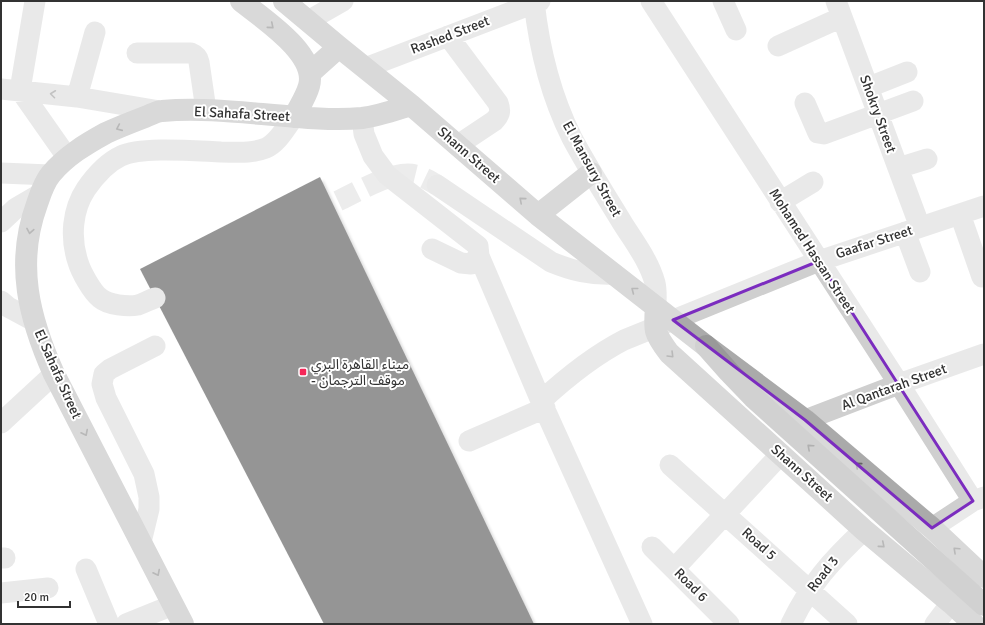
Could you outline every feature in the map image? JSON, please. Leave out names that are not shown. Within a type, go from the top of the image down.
[{"type":"highway","points":[[706,346],[729,372],[779,420],[984,605]]},
{"type":"main road","points":[[241,1],[293,44],[304,59],[310,73],[309,86],[294,117]]},
{"type":"main road","name":"Shann Street","points":[[284,1],[411,104],[538,215],[614,274],[661,319],[706,346],[805,420],[932,528],[984,577]]},
{"type":"main road","points":[[310,73],[339,47]]},
{"type":"main road","name":"El Sahafa Street","points":[[183,624],[54,374],[34,321],[29,302],[26,277],[27,245],[32,218],[40,194],[50,175],[67,157],[89,142],[119,127],[160,111],[206,110],[326,119],[362,118],[387,113],[411,104]]},
{"type":"main road","points":[[538,215],[591,173]]},
{"type":"main road","name":"Shann Street","points":[[661,319],[660,340],[669,353],[864,530],[974,624]]},
{"type":"street","points":[[10,89],[35,1]]},
{"type":"street","name":"Mohamed Hassan Street","points":[[651,1],[818,261],[899,384],[978,499]]},
{"type":"street","points":[[723,1],[736,30]]},
{"type":"street","points":[[308,21],[340,2]]},
{"type":"street","name":"Rashed Street","points":[[365,68],[536,2]]},
{"type":"street","name":"El Mansury Street","points":[[536,2],[539,35],[548,75],[560,110],[591,173],[648,264],[656,284],[661,319]]},
{"type":"street","points":[[778,46],[839,9]]},
{"type":"street","name":"Shokry Street","points":[[839,9],[898,168],[920,272]]},
{"type":"street","points":[[77,97],[95,32]]},
{"type":"street","points":[[448,36],[498,103],[500,109],[499,116],[494,121],[458,145]]},
{"type":"street","points":[[137,53],[191,53],[195,55],[199,62],[206,110]]},
{"type":"street","points":[[869,87],[907,72]]},
{"type":"street","points":[[10,89],[77,97],[160,111]]},
{"type":"street","points":[[10,89],[67,157]]},
{"type":"street","points":[[805,102],[818,133],[827,134],[913,101]]},
{"type":"street","points":[[155,298],[137,305],[118,305],[100,298],[85,277],[78,263],[73,240],[74,218],[81,196],[94,178],[107,166],[122,156],[140,151],[244,153],[267,148],[279,138],[294,117]]},
{"type":"street","points":[[362,118],[364,134],[373,156],[387,175],[478,246],[479,256],[543,404],[642,624]]},
{"type":"street","points":[[898,168],[926,159]]},
{"type":"street","points":[[1,174],[50,175]]},
{"type":"street","points":[[780,202],[812,182]]},
{"type":"street","points":[[437,185],[551,262],[582,273],[614,274]]},
{"type":"street","points":[[1,222],[16,208],[40,194]]},
{"type":"street","name":"Gaafar Street","points":[[543,404],[561,382],[604,350],[661,319],[818,261],[984,206]]},
{"type":"street","points":[[960,214],[982,277]]},
{"type":"street","points":[[432,248],[461,263],[471,264],[479,256]]},
{"type":"street","points":[[1,301],[8,307],[34,321]]},
{"type":"street","points":[[141,542],[149,509],[147,484],[144,474],[106,398],[102,384],[104,374],[110,369],[155,346]]},
{"type":"street","name":"Al Qantarah Street","points":[[805,420],[899,384],[984,354]]},
{"type":"street","points":[[1,423],[54,374]]},
{"type":"street","points":[[469,441],[543,404]]},
{"type":"street","points":[[674,569],[781,454]]},
{"type":"street","name":"Road 5","points":[[670,464],[847,624]]},
{"type":"street","points":[[932,528],[978,499]]},
{"type":"street","name":"Road 3","points":[[791,624],[799,607],[817,578],[839,553],[864,530]]},
{"type":"street","name":"Road 6","points":[[652,547],[729,624]]},
{"type":"street","points":[[86,569],[109,624]]},
{"type":"street","points":[[1,593],[48,588]]},
{"type":"street","points":[[935,624],[951,603]]},
{"type":"street","points":[[126,624],[174,605]]},
{"type":"highlighted area","points":[[819,261],[973,501],[932,528],[805,420],[673,320]]},
{"type":"building","name":"ميناء القاهرة البري - موقف الترجمان","points":[[320,177],[534,624],[324,624],[140,269]]},
{"type":"tunnel","points":[[338,201],[372,184],[400,175],[416,175],[437,185]]},
{"type":"place","name":"ميناء القاهرة البري - موقف الترجمان","points":[[303,372]]}]
